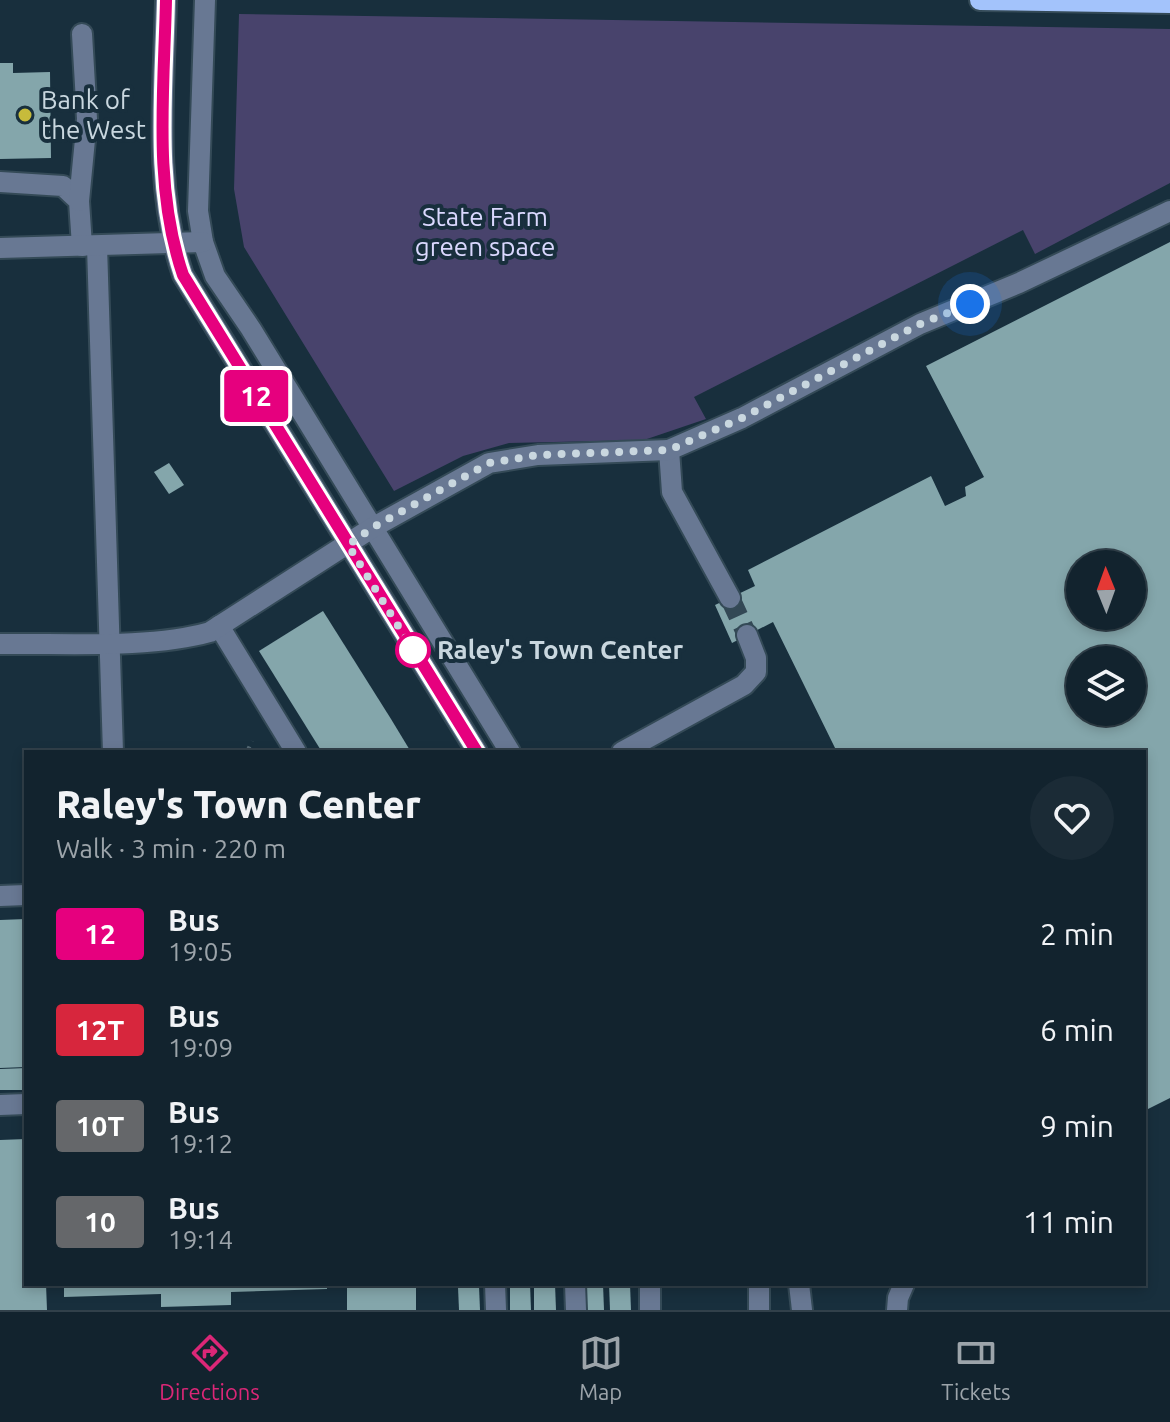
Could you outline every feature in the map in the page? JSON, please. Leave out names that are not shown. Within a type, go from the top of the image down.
[{"type":"main road","points":[[980,0],[1170,3]]},
{"type":"street","points":[[166,0],[162,137],[172,244],[183,275],[476,750]]},
{"type":"street","points":[[205,0],[198,211],[203,242],[215,276],[251,329],[509,750]]},
{"type":"street","points":[[82,34],[87,119],[79,201],[89,246],[113,750]]},
{"type":"street","points":[[0,182],[63,186],[79,201]]},
{"type":"street","points":[[0,644],[189,638],[210,632],[372,528],[489,463],[538,455],[669,450],[742,418],[920,324],[1019,283],[1170,211]]},
{"type":"street","points":[[0,248],[203,242]]},
{"type":"street","points":[[669,450],[672,492],[730,598]]},
{"type":"street","points":[[219,626],[295,750]]},
{"type":"street","points":[[626,750],[744,685],[756,672],[756,658],[747,635]]},
{"type":"street","points":[[0,896],[24,895]]},
{"type":"street","points":[[0,1105],[24,1104]]},
{"type":"street","points":[[495,1286],[496,1310]]},
{"type":"street","points":[[575,1286],[576,1310]]},
{"type":"street","points":[[650,1286],[650,1310]]},
{"type":"street","points":[[759,1286],[759,1310]]},
{"type":"street","points":[[799,1286],[802,1310]]},
{"type":"street","points":[[897,1310],[903,1286]]},
{"type":"path","points":[[248,750],[252,741]]},
{"type":"green space","name":"State Farm green space","points":[[239,14],[1170,29],[1170,183],[1035,254],[1023,230],[694,397],[706,419],[644,440],[509,443],[463,456],[394,491],[244,247],[234,189]]},
{"type":"building","name":"Bank of the West","points":[[0,63],[13,63],[13,73],[50,72],[51,158],[0,159]]},
{"type":"building","points":[[1170,242],[1170,1098],[1146,1110],[1146,750],[836,750],[773,622],[732,643],[715,605],[755,586],[748,570],[931,476],[945,506],[966,496],[965,487],[984,477],[926,366]]},
{"type":"building","points":[[169,463],[184,485],[169,494],[154,472]]},
{"type":"building","points":[[323,611],[410,750],[321,750],[259,651]]},
{"type":"building","points":[[24,919],[24,1067],[0,1068],[0,920]]},
{"type":"building","points":[[24,1068],[24,1090],[0,1090],[0,1069]]},
{"type":"building","points":[[24,1139],[24,1286],[46,1286],[47,1310],[0,1310],[0,1140]]},
{"type":"building","points":[[64,1286],[327,1286],[327,1289],[231,1292],[231,1305],[161,1307],[161,1294],[64,1297]]},
{"type":"building","points":[[347,1286],[416,1286],[416,1310],[347,1310]]},
{"type":"building","points":[[479,1286],[480,1310],[459,1310],[458,1287]]},
{"type":"building","points":[[510,1286],[530,1286],[531,1310],[510,1310]]},
{"type":"building","points":[[534,1286],[555,1286],[556,1310],[534,1310]]},
{"type":"building","points":[[583,1286],[603,1286],[604,1310],[583,1310]]},
{"type":"building","points":[[609,1286],[630,1286],[631,1310],[610,1310]]},
{"type":"tunnel","points":[[730,598],[747,635]]},
{"type":"bus line","name":"12","points":[[166,0],[162,137],[172,244],[183,275],[476,750]]},
{"type":"place","name":"Bank of the West","points":[[25,115]]},
{"type":"place","name":"Raley's Town Center","points":[[413,650]]},
{"type":"route","points":[[413,650],[348,545],[372,528],[489,463],[538,455],[669,450],[742,418],[920,324],[970,304]]}]
